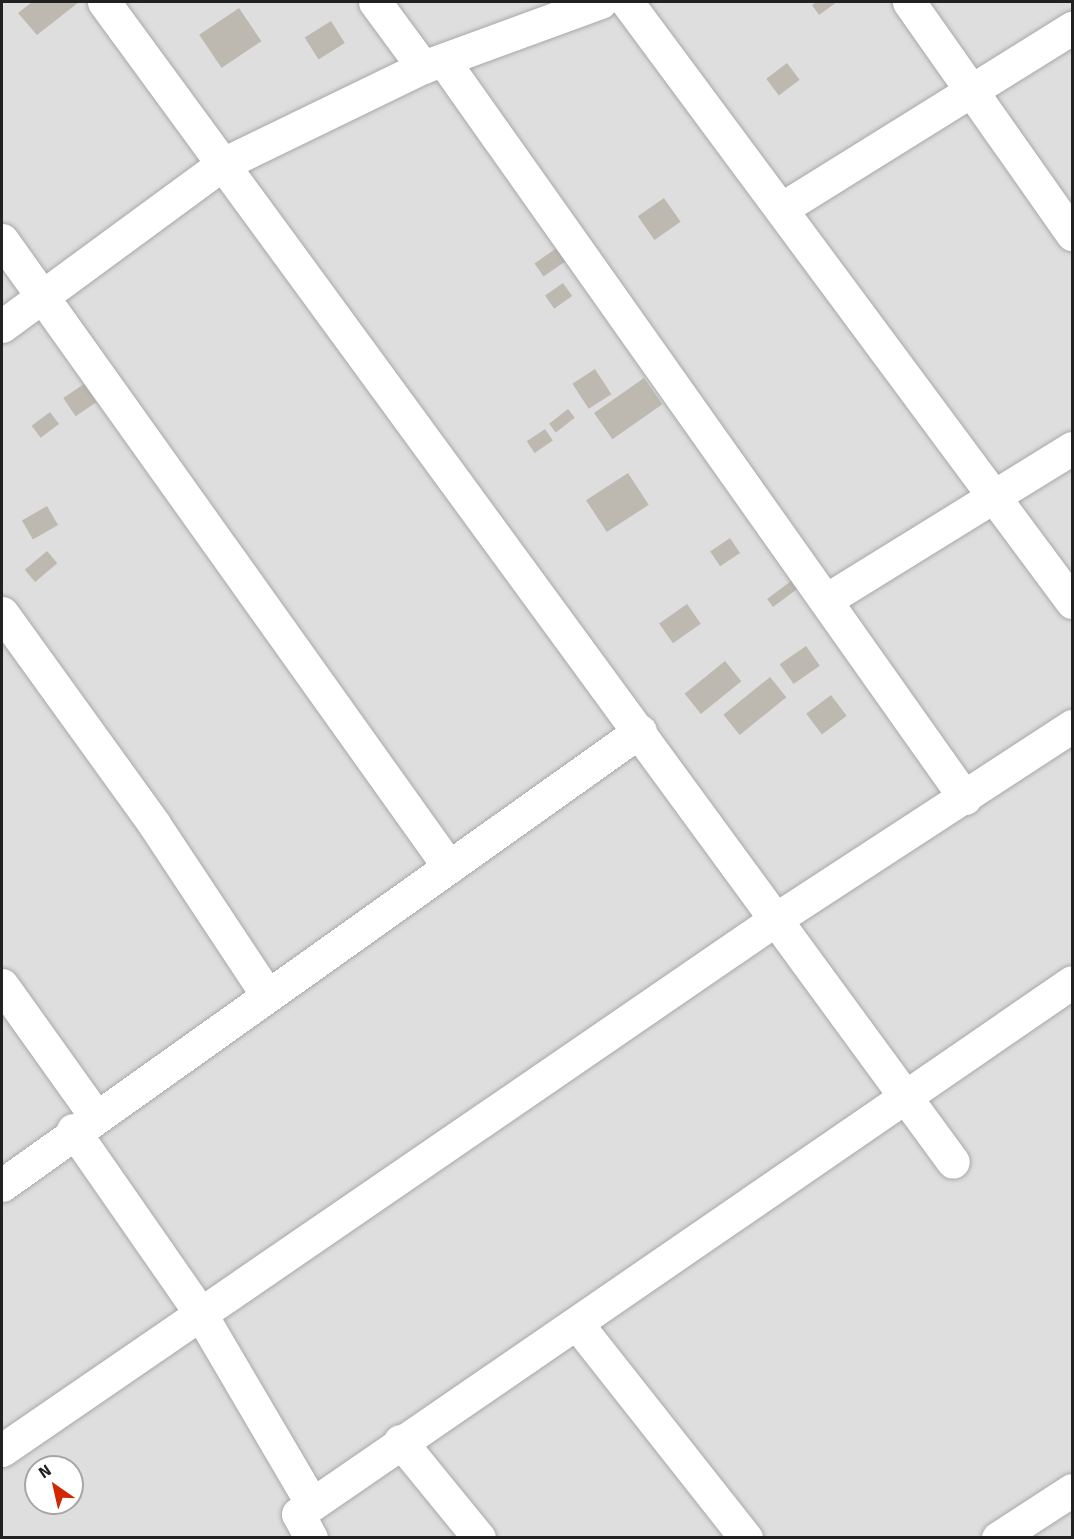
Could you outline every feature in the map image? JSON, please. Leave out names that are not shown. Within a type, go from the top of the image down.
[{"type":"street","points":[[104,2],[221,165],[778,917],[953,1162]]},
{"type":"street","points":[[375,2],[433,63],[826,600],[965,798]]},
{"type":"street","points":[[2,326],[40,295],[221,165],[433,63],[602,2]]},
{"type":"street","points":[[627,2],[1072,602]]},
{"type":"street","points":[[909,2],[1072,234]]},
{"type":"street","points":[[781,209],[1072,28]]},
{"type":"street","points":[[2,240],[449,867]]},
{"type":"street","points":[[826,600],[1072,448]]},
{"type":"street","points":[[2,613],[154,824],[267,995]]},
{"type":"street","points":[[2,1450],[778,917],[965,798],[1072,726]]},
{"type":"street","points":[[2,1185],[640,731]]},
{"type":"street","points":[[2,985],[200,1312],[307,1519],[400,1441],[577,1324],[1072,982]]},
{"type":"street","points":[[577,1324],[746,1538]]},
{"type":"street","points":[[400,1441],[479,1538]]},
{"type":"street","points":[[998,1538],[1072,1490]]},
{"type":"shaded area","points":[[2,2],[1072,2],[1072,1537],[2,1538]]},
{"type":"building","points":[[32,2],[79,2],[37,35],[18,13]]},
{"type":"building","points":[[817,2],[837,2],[819,15],[812,5]]},
{"type":"building","points":[[239,8],[261,41],[222,68],[199,35]]},
{"type":"building","points":[[331,21],[345,43],[318,59],[305,37]]},
{"type":"building","points":[[787,63],[800,80],[779,95],[766,79]]},
{"type":"building","points":[[664,198],[681,222],[654,240],[638,216]]},
{"type":"building","points":[[568,240],[577,253],[544,277],[534,264]]},
{"type":"building","points":[[563,283],[572,296],[554,309],[545,296]]},
{"type":"building","points":[[595,369],[611,394],[589,409],[572,384]]},
{"type":"building","points":[[644,378],[662,404],[612,439],[594,413]]},
{"type":"building","points":[[84,384],[96,402],[76,416],[63,398]]},
{"type":"building","points":[[568,409],[575,418],[556,432],[549,424]]},
{"type":"building","points":[[50,412],[59,424],[41,438],[32,426]]},
{"type":"building","points":[[545,429],[553,441],[535,453],[527,441]]},
{"type":"building","points":[[628,473],[649,505],[607,532],[586,500]]},
{"type":"building","points":[[47,506],[58,525],[33,540],[22,520]]},
{"type":"building","points":[[730,538],[740,553],[720,566],[710,551]]},
{"type":"building","points":[[47,551],[57,563],[35,582],[25,570]]},
{"type":"building","points":[[803,572],[809,580],[773,607],[767,599]]},
{"type":"building","points":[[687,604],[701,624],[673,643],[659,624]]},
{"type":"building","points":[[806,646],[820,666],[794,684],[780,664]]},
{"type":"building","points":[[725,661],[741,681],[701,714],[685,694]]},
{"type":"building","points":[[770,677],[786,697],[740,735],[723,715]]},
{"type":"building","points":[[831,695],[847,716],[822,734],[806,714]]}]
